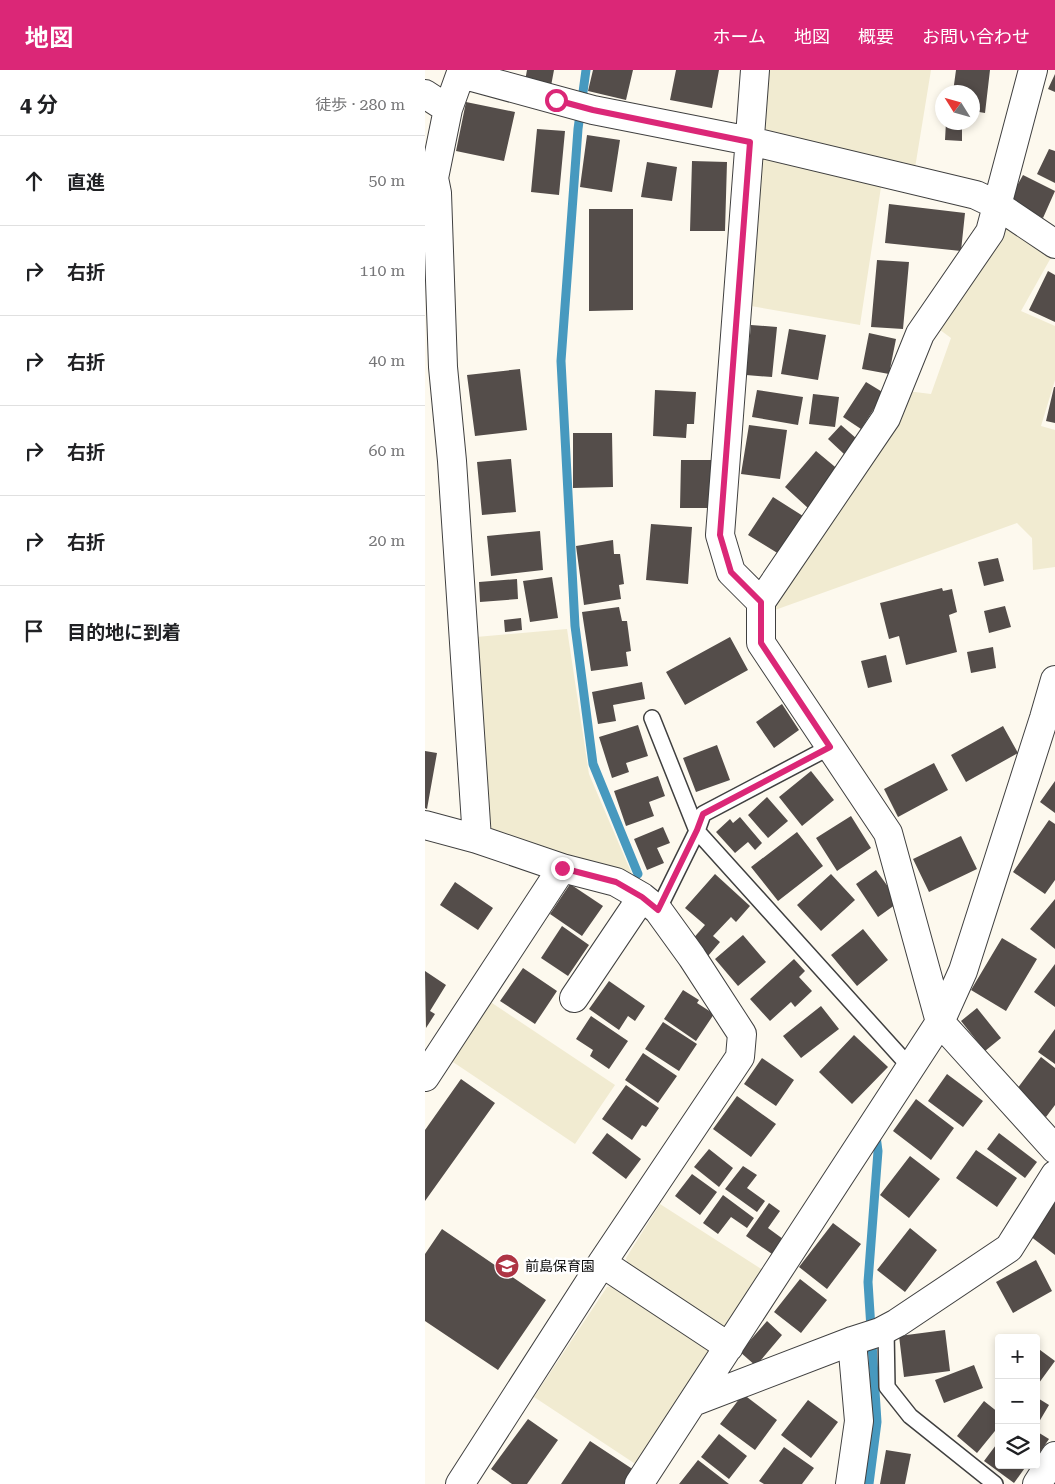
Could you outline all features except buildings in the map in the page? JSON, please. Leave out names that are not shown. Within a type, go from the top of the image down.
[{"type":"street","points":[[755,70],[720,535],[731,572],[761,602]]},
{"type":"street","points":[[1033,70],[990,232],[920,334],[886,418],[761,602],[761,643],[889,833],[940,1022],[1055,1150]]},
{"type":"street","points":[[477,839],[452,461],[443,367],[437,193],[434,178],[448,109],[462,72],[593,110],[750,142],[976,195],[997,205],[1055,244]]},
{"type":"street","points":[[425,94],[448,109]]},
{"type":"street","points":[[639,1484],[940,1022],[963,971],[1050,722],[1055,680]]},
{"type":"street","points":[[425,825],[477,839],[562,868],[616,882],[650,903],[692,957],[741,1034],[740,1057],[602,1263],[460,1484]]},
{"type":"street","points":[[425,1077],[562,868]]},
{"type":"street","points":[[574,998],[650,903]]},
{"type":"street","points":[[693,1402],[897,1323],[1009,1248],[1055,1175]]},
{"type":"street","points":[[602,1263],[729,1347]]},
{"type":"street","points":[[850,1484],[870,1335]]},
{"type":"street","points":[[1037,1484],[1055,1456]]},
{"type":"lane","points":[[652,718],[697,830],[910,1067]]},
{"type":"lane","points":[[650,903],[697,830],[703,814],[830,747]]},
{"type":"lane","points":[[870,1335],[887,1387],[910,1416],[995,1484]]},
{"type":"shaded area","points":[[766,70],[931,70],[915,168],[761,139]]},
{"type":"shaded area","points":[[762,158],[881,187],[860,325],[751,306]]},
{"type":"shaded area","points":[[1004,222],[1053,254],[1021,311],[1055,326],[1055,380],[1041,426],[1055,430],[1055,567],[1033,570],[1032,538],[1017,523],[775,610],[778,593],[907,391],[931,394],[951,338],[936,327]]},
{"type":"shaded area","points":[[567,629],[589,774],[634,879],[489,830],[476,637]]},
{"type":"shaded area","points":[[489,1001],[615,1085],[575,1144],[450,1060]]},
{"type":"shaded area","points":[[660,1204],[766,1272],[730,1326],[719,1328],[629,1270],[626,1258]]},
{"type":"shaded area","points":[[619,1285],[710,1343],[712,1354],[640,1467],[534,1397],[607,1287]]},
{"type":"waterway","points":[[586,70],[578,129],[561,361],[575,626],[593,764],[638,874]]},
{"type":"waterway","points":[[869,1484],[877,1422],[868,1282],[878,1151],[876,1136]]},
{"type":"place","name":"前島保育園","points":[[507,1266]]},
{"type":"route","points":[[556,100],[593,110],[750,142],[720,535],[731,572],[761,602],[761,643],[830,747],[703,814],[658,910],[642,897],[616,882],[562,868]]}]
